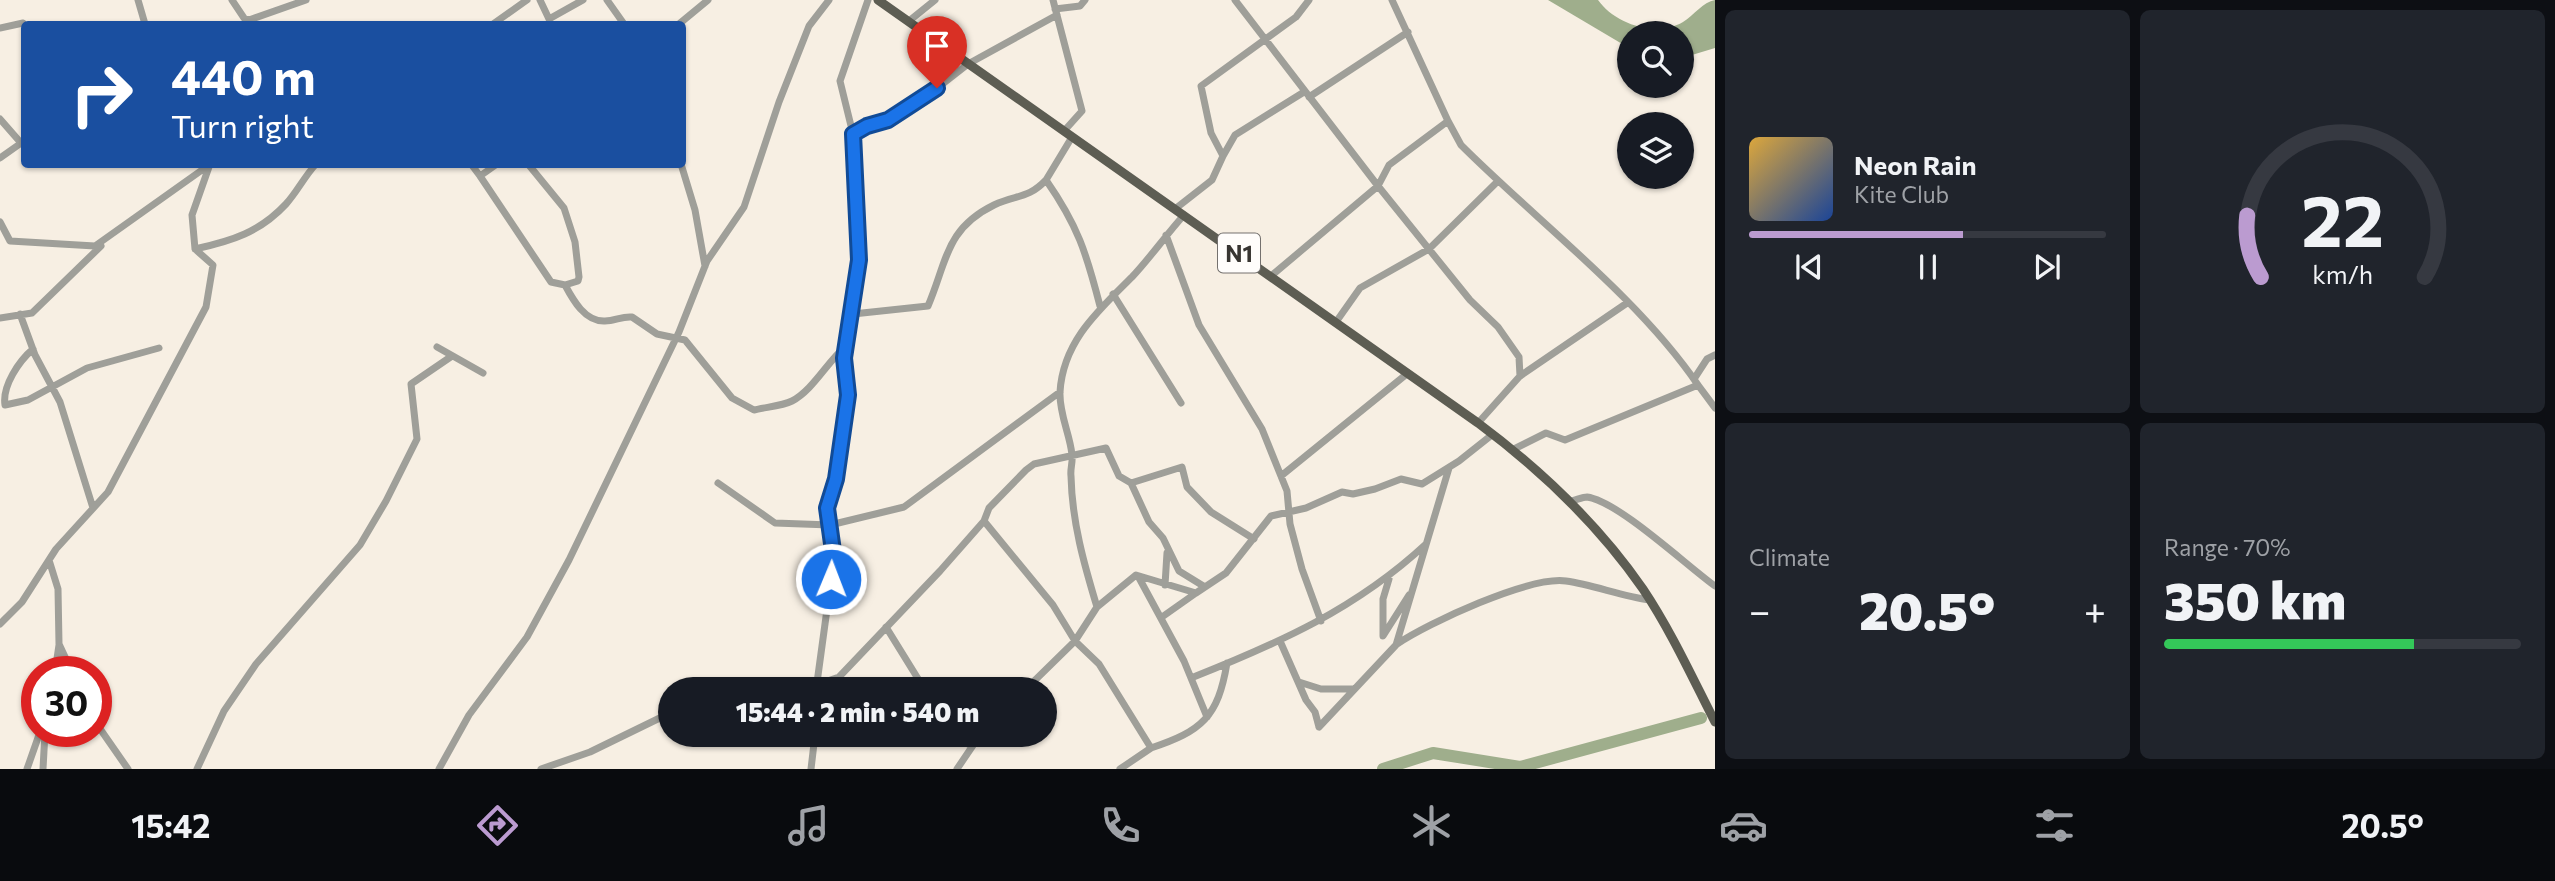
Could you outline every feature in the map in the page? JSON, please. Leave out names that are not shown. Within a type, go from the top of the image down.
[{"type":"main road","name":"N1","points":[[878,0],[1478,422],[1512,450],[1571,501],[1604,538],[1650,600],[1715,722]]},
{"type":"street","points":[[138,0],[144,21]]},
{"type":"street","points":[[232,0],[244,18],[249,20],[306,0]]},
{"type":"street","points":[[504,21],[527,0]]},
{"type":"street","points":[[540,0],[550,21]]},
{"type":"street","points":[[552,21],[583,0]]},
{"type":"street","points":[[607,0],[622,21]]},
{"type":"street","points":[[683,21],[709,0]]},
{"type":"street","points":[[439,769],[469,715],[527,638],[569,560],[676,338],[705,267],[720,237],[744,207],[779,102],[809,26],[828,0]]},
{"type":"street","points":[[817,677],[834,558],[827,508],[836,479],[848,395],[844,358],[859,260],[853,134],[840,81],[868,0]]},
{"type":"street","points":[[909,22],[934,0]]},
{"type":"street","points":[[852,314],[928,306],[950,243],[966,222],[995,204],[1033,194],[1046,180],[1082,111],[1053,0]]},
{"type":"street","points":[[853,134],[867,126],[888,120],[922,100],[968,64],[1056,12],[1080,6],[1085,0]]},
{"type":"street","points":[[1235,0],[1378,186],[1470,300],[1498,327],[1519,356],[1520,376]]},
{"type":"street","points":[[1223,156],[1211,133],[1201,86],[1296,17],[1309,0]]},
{"type":"street","points":[[1392,0],[1461,145],[1676,353],[1715,408]]},
{"type":"street","points":[[0,28],[21,23]]},
{"type":"street","points":[[1175,209],[1212,180],[1235,135],[1307,95],[1408,32]]},
{"type":"street","points":[[0,119],[21,140]]},
{"type":"street","points":[[1271,276],[1378,186],[1388,165],[1448,121]]},
{"type":"street","points":[[0,158],[21,143]]},
{"type":"street","points":[[0,318],[32,313],[56,286],[107,241],[206,168]]},
{"type":"street","points":[[0,624],[22,602],[49,560],[108,492],[206,307],[213,265],[195,249],[192,215],[209,168]]},
{"type":"street","points":[[195,249],[237,240],[255,229],[286,204],[313,168]]},
{"type":"street","points":[[474,168],[551,282],[565,285],[578,281],[568,216],[531,168]]},
{"type":"street","points":[[480,176],[491,168]]},
{"type":"street","points":[[682,168],[695,209],[705,267]]},
{"type":"street","points":[[1046,180],[1069,213],[1083,241],[1100,306]]},
{"type":"street","points":[[1336,322],[1360,288],[1429,249],[1497,182]]},
{"type":"street","points":[[1097,607],[1079,549],[1070,475],[1072,456],[1062,419],[1060,392],[1074,340],[1100,306],[1133,275],[1184,215]]},
{"type":"street","points":[[0,222],[10,241],[83,247],[107,241]]},
{"type":"street","points":[[1166,235],[1199,326],[1262,429],[1281,476],[1287,491],[1302,569],[1321,621]]},
{"type":"street","points":[[565,285],[574,301],[591,318],[605,321],[632,317],[657,334],[685,340],[732,398],[754,410],[792,401],[811,387],[828,361],[847,346]]},
{"type":"street","points":[[1114,293],[1181,403]]},
{"type":"street","points":[[1478,422],[1520,376],[1627,303]]},
{"type":"street","points":[[20,314],[33,349],[53,386],[75,446],[93,508]]},
{"type":"street","points":[[437,347],[482,373]]},
{"type":"street","points":[[33,349],[19,361],[4,395],[2,407],[28,400],[87,368],[159,348]]},
{"type":"street","points":[[1512,450],[1546,433],[1565,440],[1696,382],[1707,359],[1715,355]]},
{"type":"street","points":[[197,769],[224,711],[256,664],[360,545],[417,439],[411,384],[452,356]]},
{"type":"street","points":[[1281,476],[1315,445],[1336,433],[1408,373]]},
{"type":"street","points":[[718,483],[775,523],[830,525],[904,507],[1060,392]]},
{"type":"street","points":[[1162,617],[1226,573],[1271,516],[1306,508],[1342,492],[1353,494],[1376,489],[1401,479],[1422,484],[1450,467],[1493,434]]},
{"type":"street","points":[[839,677],[984,521],[989,508],[1030,466],[1106,448],[1119,476],[1131,483],[1149,522],[1168,549],[1179,571],[1205,587]]},
{"type":"street","points":[[1131,483],[1182,467],[1187,487],[1211,512],[1254,539]]},
{"type":"street","points":[[1396,645],[1450,467]]},
{"type":"street","points":[[1571,501],[1586,497],[1604,504],[1650,534],[1715,586]]},
{"type":"street","points":[[984,521],[1053,604],[1075,642],[1099,664],[1151,748]]},
{"type":"street","points":[[1191,678],[1321,621],[1389,578],[1427,544]]},
{"type":"street","points":[[1164,585],[1168,549]]},
{"type":"street","points":[[49,560],[58,589],[57,656]]},
{"type":"street","points":[[1039,677],[1075,642],[1097,607],[1138,576]]},
{"type":"street","points":[[1138,576],[1196,593]]},
{"type":"street","points":[[1138,576],[1162,617],[1207,716]]},
{"type":"street","points":[[1389,578],[1383,599],[1383,636],[1394,614],[1413,590]]},
{"type":"street","points":[[1280,641],[1306,700],[1315,712],[1319,727],[1396,645],[1422,627],[1523,586],[1564,581],[1650,600]]},
{"type":"street","points":[[886,628],[917,677]]},
{"type":"street","points":[[59,645],[64,656]]},
{"type":"street","points":[[1120,769],[1151,748],[1184,737],[1207,716],[1222,696],[1227,663]]},
{"type":"street","points":[[1298,681],[1321,689],[1353,689]]},
{"type":"street","points":[[541,769],[590,752],[658,719]]},
{"type":"street","points":[[112,746],[128,769]]},
{"type":"street","points":[[27,769],[36,747]]},
{"type":"street","points":[[42,747],[43,769]]},
{"type":"street","points":[[811,769],[814,747]]},
{"type":"street","points":[[957,769],[972,747]]},
{"type":"shaded area","points":[[1548,0],[1598,0],[1623,21],[1617,21],[1617,41]]},
{"type":"shaded area","points":[[1715,0],[1715,48],[1694,54],[1694,21],[1684,21]]},
{"type":"waterway","points":[[1383,769],[1433,753],[1520,767],[1701,718]]},
{"type":"route","points":[[831,579],[834,558],[827,508],[836,479],[848,395],[844,358],[859,260],[853,134],[867,126],[888,120],[937,88]]}]
